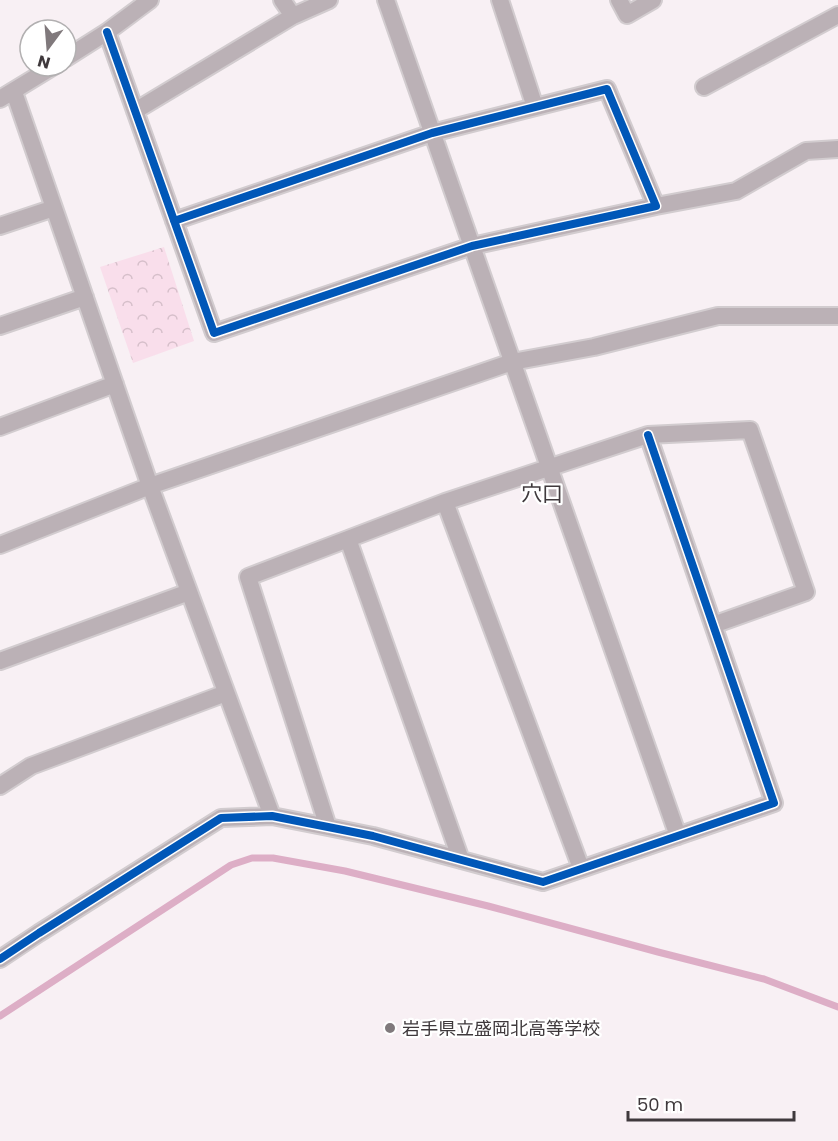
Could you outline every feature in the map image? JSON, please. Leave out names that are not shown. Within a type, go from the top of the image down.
[{"type":"street","points":[[78,50],[150,0]]},
{"type":"street","points":[[282,0],[293,16]]},
{"type":"street","points":[[135,111],[293,16],[329,0]]},
{"type":"street","points":[[386,0],[678,836]]},
{"type":"street","points":[[500,0],[535,107]]},
{"type":"street","points":[[619,0],[627,15],[653,0]]},
{"type":"street","points":[[704,87],[838,15]]},
{"type":"street","points":[[107,32],[214,333],[472,246],[736,191],[806,152],[838,149]]},
{"type":"street","points":[[35,78],[7,95],[54,208],[150,486],[272,816]]},
{"type":"street","points":[[174,220],[432,133],[607,89],[656,206]]},
{"type":"street","points":[[0,226],[54,208]]},
{"type":"street","points":[[0,326],[85,297]]},
{"type":"street","points":[[0,545],[150,486],[512,362],[594,347],[718,316],[838,316]]},
{"type":"street","points":[[0,427],[115,384]]},
{"type":"street","points":[[328,826],[248,577],[445,502],[648,435],[750,430],[806,592],[713,626]]},
{"type":"street","points":[[0,959],[221,818],[272,816],[328,826],[543,882],[774,803],[648,435]]},
{"type":"street","points":[[445,502],[581,868]]},
{"type":"street","points":[[348,539],[462,860]]},
{"type":"street","points":[[0,661],[189,592]]},
{"type":"street","points":[[0,786],[31,766],[226,693]]},
{"type":"green space","points":[[164,247],[194,341],[133,363],[100,267]]},
{"type":"waterway","points":[[0,1016],[231,865],[252,858],[273,858],[345,871],[488,906],[764,979],[838,1007]]},
{"type":"cycle path","points":[[107,32],[214,333],[472,246],[656,206],[607,89],[432,133],[174,221]]},
{"type":"cycle path","points":[[0,959],[221,818],[272,816],[328,827],[373,836],[543,882],[774,803],[648,435]]},
{"type":"place","name":"岩手県立盛岡北高等学校","points":[[390,1028]]},
{"type":"district","name":"穴口","points":[[542,493]]}]
